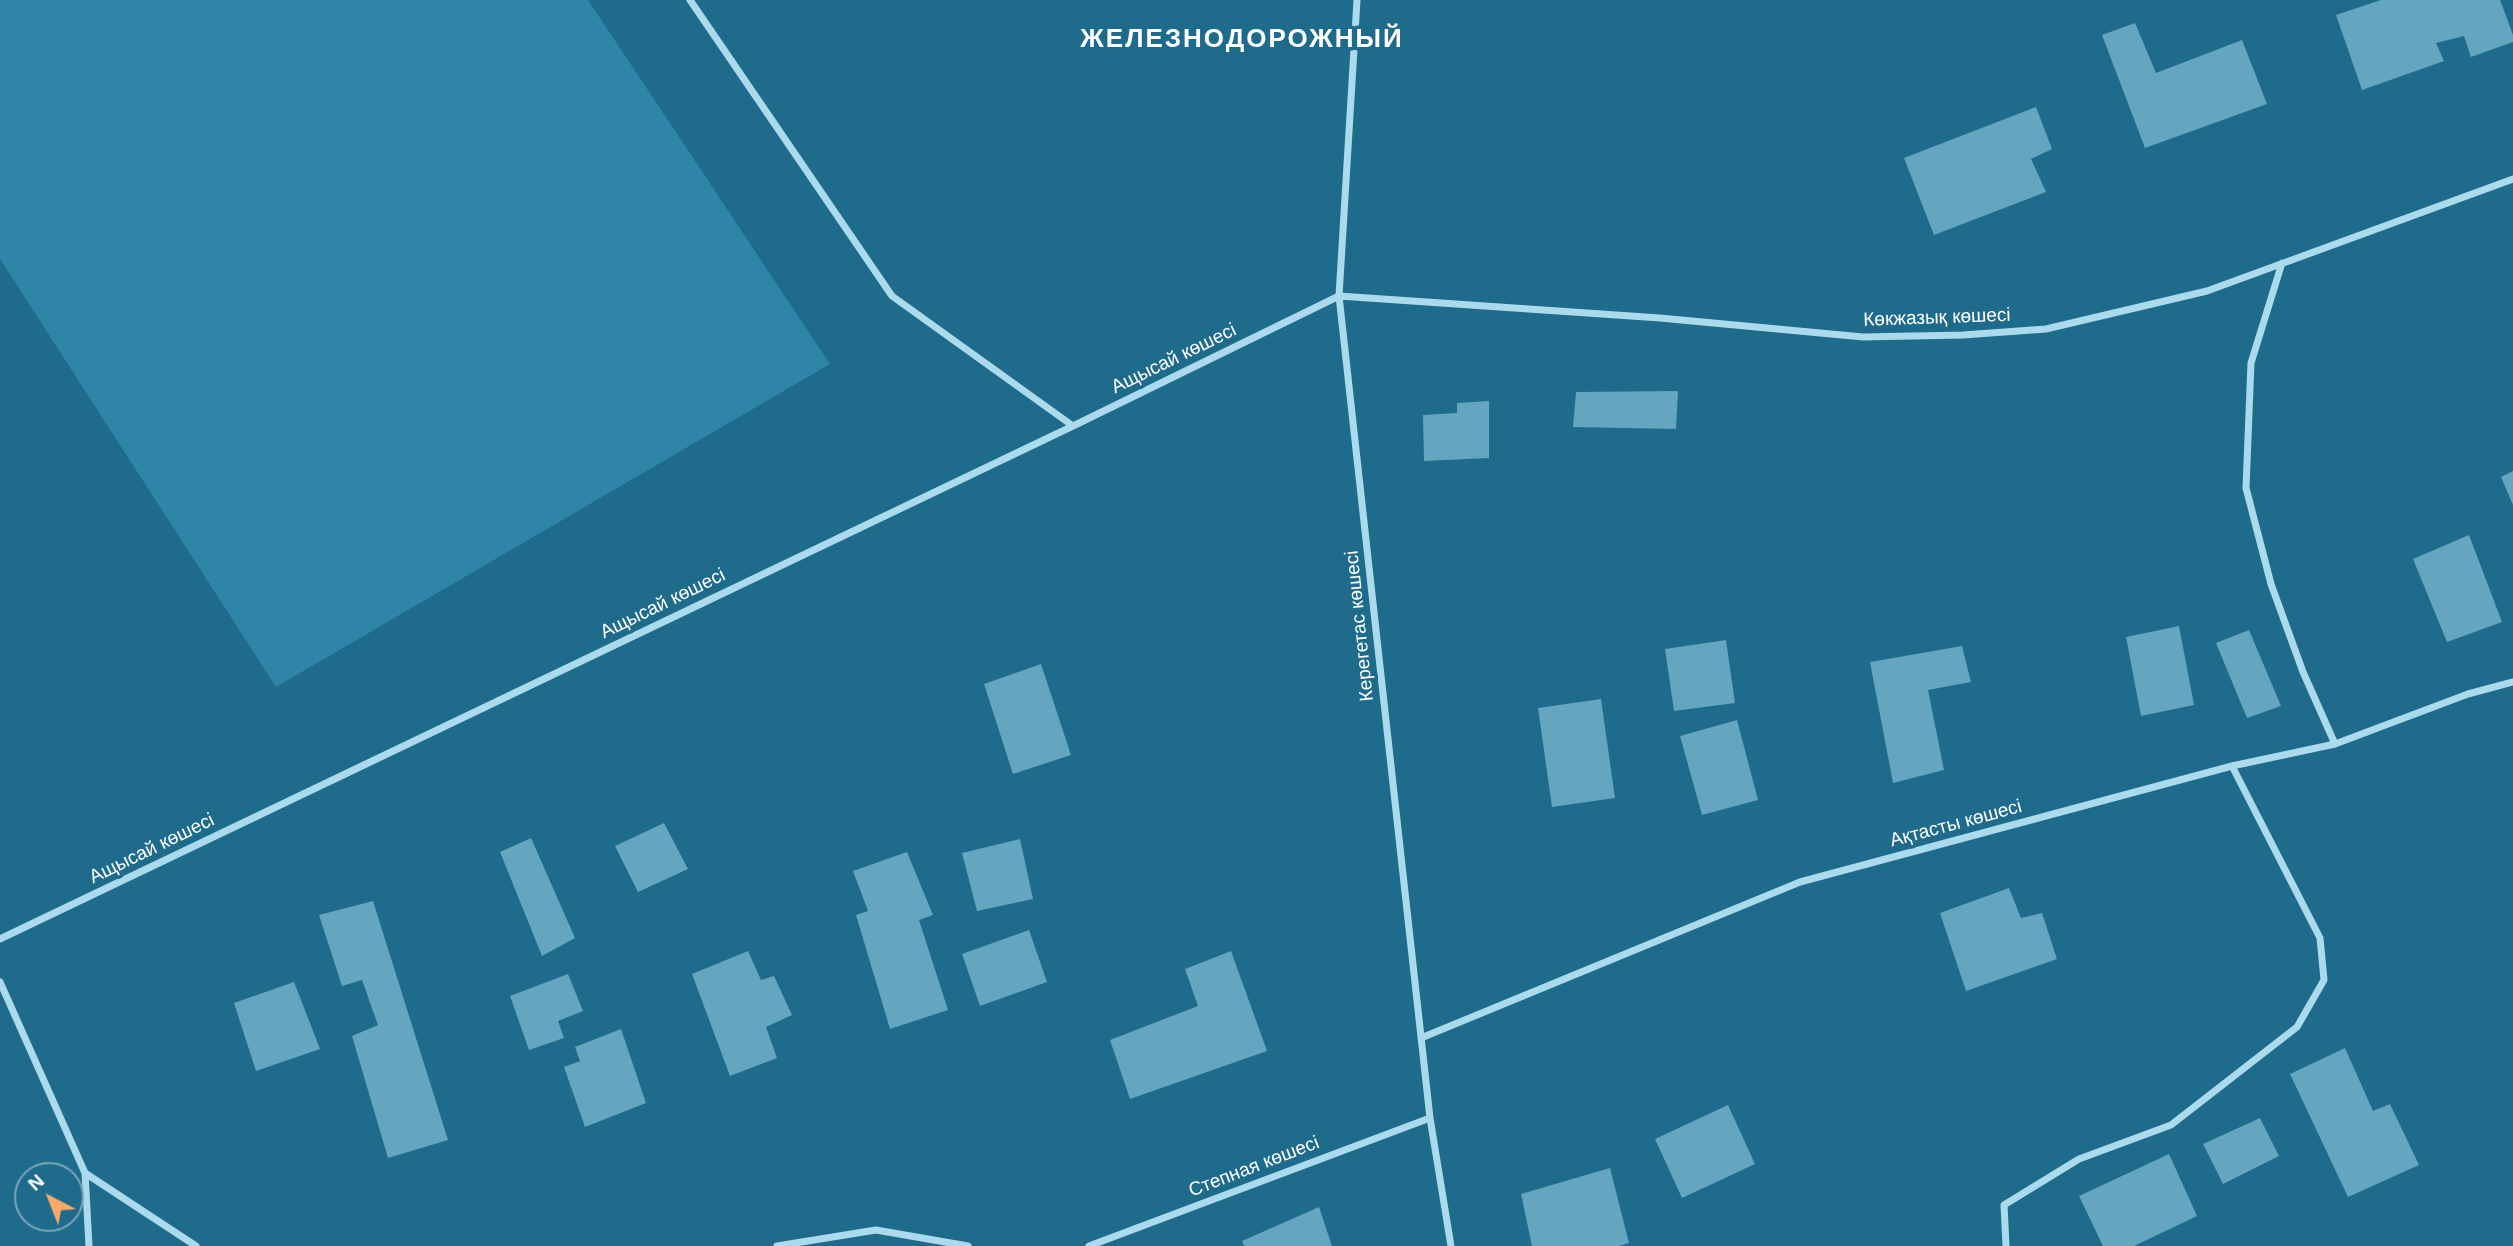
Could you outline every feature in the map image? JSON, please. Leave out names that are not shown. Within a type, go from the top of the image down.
[{"type":"street","points":[[690,0],[891,296],[1073,426]]},
{"type":"street","name":"Керегетас көшесі","points":[[1357,0],[1339,296],[1430,1118],[1451,1246]]},
{"type":"street","name":"Көкжазық көшесі","points":[[1339,296],[1660,318],[1863,337],[1963,335],[2046,329],[2207,291],[2513,178]]},
{"type":"street","points":[[2282,263],[2251,363],[2246,488],[2271,584],[2302,672],[2335,744]]},
{"type":"street","name":"Ащысай көшесі","points":[[0,939],[1339,296]]},
{"type":"street","name":"Ақтасты көшесі","points":[[1421,1038],[1800,882],[2232,765],[2335,744],[2468,694],[2513,681]]},
{"type":"street","points":[[2006,1246],[2004,1205],[2079,1159],[2171,1125],[2297,1027],[2324,981],[2320,938],[2232,765]]},
{"type":"street","points":[[0,982],[85,1172],[89,1246]]},
{"type":"street","name":"Степная көшесі","points":[[1089,1246],[1430,1118]]},
{"type":"street","points":[[85,1172],[196,1246]]},
{"type":"street","points":[[777,1246],[876,1230],[968,1246]]},
{"type":"shaded area","points":[[0,0],[588,0],[830,364],[276,687],[0,259]]},
{"type":"building","points":[[2381,0],[2500,0],[2513,42],[2471,57],[2464,36],[2436,43],[2444,61],[2362,90],[2336,15]]},
{"type":"building","points":[[2135,23],[2156,73],[2242,40],[2267,104],[2145,148],[2102,35]]},
{"type":"building","points":[[2036,107],[2052,149],[2031,159],[2046,192],[1934,235],[1904,158]]},
{"type":"building","points":[[1678,391],[1676,429],[1573,427],[1576,392]]},
{"type":"building","points":[[1489,401],[1489,458],[1424,461],[1423,415],[1457,413],[1457,403]]},
{"type":"building","points":[[2513,471],[2513,505],[2501,477]]},
{"type":"building","points":[[2469,535],[2502,622],[2447,642],[2413,559]]},
{"type":"building","points":[[2179,626],[2194,705],[2141,716],[2126,637]]},
{"type":"building","points":[[2249,630],[2281,706],[2247,718],[2216,643]]},
{"type":"building","points":[[1726,640],[1735,703],[1674,711],[1665,649]]},
{"type":"building","points":[[1962,646],[1971,682],[1928,690],[1944,770],[1893,783],[1870,662]]},
{"type":"building","points":[[1041,664],[1071,755],[1013,774],[984,684]]},
{"type":"building","points":[[1601,699],[1615,798],[1552,807],[1538,708]]},
{"type":"building","points":[[1737,720],[1758,800],[1702,815],[1680,736]]},
{"type":"building","points":[[664,823],[688,869],[638,892],[615,846]]},
{"type":"building","points":[[531,838],[575,938],[542,956],[500,852]]},
{"type":"building","points":[[1020,839],[1033,899],[977,911],[962,853]]},
{"type":"building","points":[[907,852],[933,915],[919,920],[948,1010],[890,1029],[856,915],[868,911],[853,871]]},
{"type":"building","points":[[2009,888],[2021,918],[2042,913],[2057,959],[1966,991],[1940,913]]},
{"type":"building","points":[[373,901],[448,1140],[388,1158],[352,1036],[378,1025],[362,980],[342,986],[319,915]]},
{"type":"building","points":[[1029,930],[1047,982],[980,1006],[962,954]]},
{"type":"building","points":[[748,951],[761,980],[774,976],[792,1015],[766,1027],[777,1058],[730,1076],[692,974]]},
{"type":"building","points":[[1231,951],[1267,1051],[1130,1099],[1110,1040],[1198,1006],[1185,969]]},
{"type":"building","points":[[568,974],[583,1011],[558,1021],[564,1038],[529,1050],[510,996]]},
{"type":"building","points":[[294,982],[320,1049],[256,1071],[234,1003]]},
{"type":"building","points":[[621,1029],[646,1103],[585,1127],[564,1067],[580,1061],[575,1047]]},
{"type":"building","points":[[2345,1048],[2373,1111],[2390,1104],[2419,1165],[2348,1197],[2290,1074]]},
{"type":"building","points":[[1728,1105],[1755,1164],[1682,1198],[1655,1139]]},
{"type":"building","points":[[2260,1118],[2279,1156],[2223,1184],[2203,1144]]},
{"type":"building","points":[[2169,1154],[2197,1216],[2134,1246],[2103,1246],[2079,1196]]},
{"type":"building","points":[[1610,1168],[1629,1243],[1619,1246],[1532,1246],[1521,1194]]},
{"type":"building","points":[[1319,1207],[1332,1246],[1244,1246],[1242,1241]]},
{"type":"district","name":"ЖЕЛЕЗНОДОРОЖНЫЙ","points":[[1242,40]]}]
